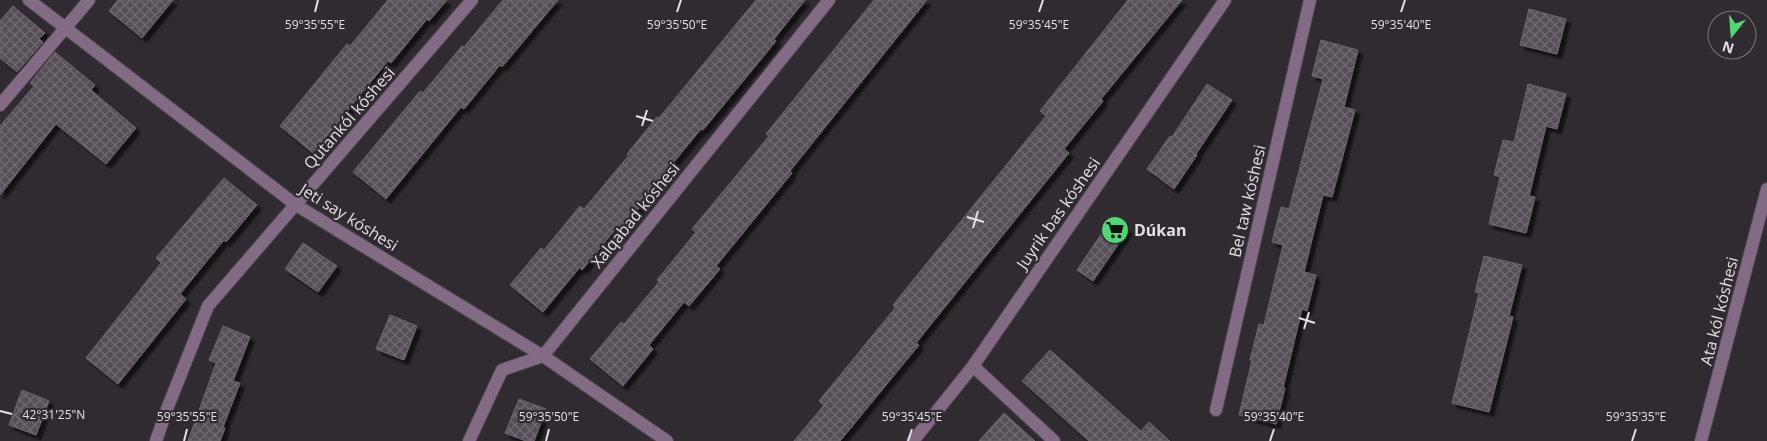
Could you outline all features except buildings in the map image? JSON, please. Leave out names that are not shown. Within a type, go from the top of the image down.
[{"type":"street","name":"Jeti say kóshesi","points":[[29,0],[296,205],[543,356],[667,441]]},
{"type":"street","points":[[0,105],[89,0]]},
{"type":"street","name":"Qutankól kóshesi","points":[[156,441],[208,306],[472,0]]},
{"type":"street","name":"Xalqabad kóshesi","points":[[543,356],[828,0]]},
{"type":"street","name":"Juyrik bas kóshesi","points":[[913,441],[972,366],[1225,0]]},
{"type":"street","name":"Bel taw kóshesi","points":[[1216,410],[1310,0]]},
{"type":"street","name":"Ata kól kóshesi","points":[[1701,441],[1767,189]]},
{"type":"street","points":[[469,441],[502,370],[543,356]]},
{"type":"street","points":[[972,366],[1054,441]]},
{"type":"place","name":"Dúkan","points":[[1115,230]]}]
